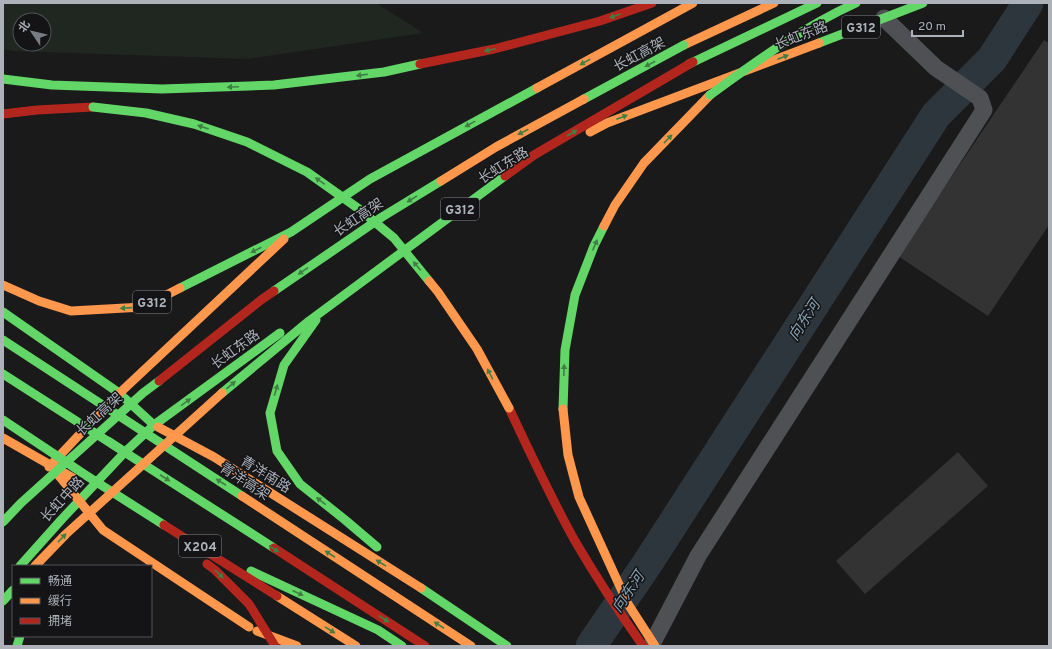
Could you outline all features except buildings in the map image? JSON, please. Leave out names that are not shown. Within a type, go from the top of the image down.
[{"type":"main road","points":[[3,79],[52,85],[162,89],[274,85],[384,72],[494,49],[600,21],[652,3]]},
{"type":"main road","name":"G312","points":[[3,285],[39,302],[71,311],[143,307],[291,232],[370,179],[693,3]]},
{"type":"main road","name":"长虹高架","points":[[3,522],[20,503],[143,393],[261,300],[382,217],[496,147],[684,45],[774,3]]},
{"type":"main road","points":[[36,565],[66,534],[211,402],[309,321],[534,155],[691,63],[817,3]]},
{"type":"main road","points":[[655,646],[628,604],[579,497],[568,455],[563,409],[565,350],[576,295],[594,246],[615,204],[644,163],[710,95],[787,40],[843,8],[856,3]]},
{"type":"main road","name":"长虹东路","points":[[125,452],[154,425],[334,294],[515,172],[607,123],[924,3]]},
{"type":"main road","points":[[3,114],[37,110],[93,108],[146,113],[194,124],[247,142],[307,172],[359,209],[394,238],[438,292],[477,349],[509,408],[575,541],[618,611],[643,646]]},
{"type":"main road","name":"G312","points":[[85,427],[119,393],[291,232]]},
{"type":"main road","points":[[334,294],[284,365],[270,413],[277,451],[300,484],[344,519],[437,598]]},
{"type":"main road","points":[[3,312],[119,393]]},
{"type":"main road","points":[[34,322],[119,393],[154,425]]},
{"type":"main road","name":"青洋南路","points":[[3,339],[109,403],[154,425],[214,458],[437,598],[507,646]]},
{"type":"main road","name":"青洋高架","points":[[3,339],[471,646]]},
{"type":"main road","points":[[3,374],[425,646]]},
{"type":"main road","points":[[3,377],[125,452]]},
{"type":"main road","points":[[40,470],[143,393]]},
{"type":"main road","points":[[82,532],[111,499],[148,466],[211,402]]},
{"type":"main road","points":[[3,420],[87,476],[180,542],[215,570],[249,604],[275,646]]},
{"type":"main road","points":[[3,425],[87,476],[356,646]]},
{"type":"main road","points":[[3,517],[85,427]]},
{"type":"main road","name":"X204","points":[[3,438],[127,510],[242,567],[378,630],[402,646]]},
{"type":"main road","name":"长虹中路","points":[[21,565],[90,488],[125,452]]},
{"type":"main road","points":[[50,465],[103,530],[249,627]]},
{"type":"main road","points":[[3,601],[12,591]]},
{"type":"main road","points":[[3,609],[12,601]]},
{"type":"main road","points":[[196,602],[249,627],[297,646]]},
{"type":"street","points":[[651,646],[698,556],[984,110],[980,98],[936,68],[884,18]]},
{"type":"shaded area","points":[[3,3],[376,3],[423,33],[247,59],[43,52],[52,52],[52,12],[12,12],[12,51],[3,49]]},
{"type":"waterway","name":"向东河","points":[[591,646],[647,564],[936,115],[992,59],[1028,3]]},
{"type":"traffic: fast","points":[[689,64],[817,3]]},
{"type":"traffic: fast","points":[[710,95],[763,57],[799,34],[836,12],[856,3]]},
{"type":"traffic: fast","points":[[819,43],[923,3]]},
{"type":"traffic: fast","points":[[584,99],[684,45]]},
{"type":"traffic: fast","points":[[3,79],[52,85],[162,89],[274,85],[384,72],[420,64]]},
{"type":"traffic: fast","points":[[180,288],[291,232],[370,179],[537,88]]},
{"type":"traffic: fast","points":[[93,107],[146,113],[194,124],[247,142],[307,172],[359,209],[394,238],[429,281]]},
{"type":"traffic: fast","points":[[222,393],[309,321],[505,176]]},
{"type":"traffic: fast","points":[[274,291],[382,217],[441,181]]},
{"type":"traffic: fast","points":[[563,409],[565,350],[575,295],[594,246],[604,226]]},
{"type":"traffic: fast","points":[[3,312],[119,393],[154,425]]},
{"type":"traffic: fast","points":[[316,320],[284,365],[270,413],[277,451],[300,484],[377,547]]},
{"type":"traffic: fast","points":[[108,441],[125,452],[154,425],[280,333]]},
{"type":"traffic: fast","points":[[3,340],[242,496]]},
{"type":"traffic: fast","points":[[3,374],[274,548]]},
{"type":"traffic: fast","points":[[3,522],[21,503],[143,393],[159,381]]},
{"type":"traffic: fast","points":[[3,420],[164,525]]},
{"type":"traffic: fast","points":[[21,565],[125,452]]},
{"type":"traffic: fast","points":[[251,571],[378,630],[402,646]]},
{"type":"traffic: fast","points":[[421,588],[507,646]]},
{"type":"traffic: fast","points":[[3,601],[12,591]]},
{"type":"traffic: fast","points":[[17,646],[20,637]]},
{"type":"traffic: slow","points":[[537,88],[693,3]]},
{"type":"traffic: slow","points":[[684,45],[774,3]]},
{"type":"traffic: slow","points":[[590,132],[607,123],[819,43]]},
{"type":"traffic: slow","points":[[604,226],[615,205],[644,163],[710,95]]},
{"type":"traffic: slow","points":[[441,181],[496,147],[584,99]]},
{"type":"traffic: slow","points":[[49,467],[109,403],[284,239]]},
{"type":"traffic: slow","points":[[429,281],[477,349],[509,408]]},
{"type":"traffic: slow","points":[[3,285],[39,301],[71,311],[143,307],[180,288]]},
{"type":"traffic: slow","points":[[36,565],[66,534],[222,393]]},
{"type":"traffic: slow","points":[[563,409],[568,455],[579,497],[628,604],[655,646]]},
{"type":"traffic: slow","points":[[158,427],[214,457],[421,588]]},
{"type":"traffic: slow","points":[[3,438],[73,478]]},
{"type":"traffic: slow","points":[[55,471],[103,530],[249,627]]},
{"type":"traffic: slow","points":[[242,496],[471,646]]},
{"type":"traffic: slow","points":[[277,596],[356,646]]},
{"type":"traffic: slow","points":[[257,631],[297,646]]},
{"type":"traffic: jam","points":[[420,64],[494,49],[600,21],[652,3]]},
{"type":"traffic: jam","points":[[505,176],[534,155],[693,62],[689,64]]},
{"type":"traffic: jam","points":[[3,114],[37,110],[93,107]]},
{"type":"traffic: jam","points":[[159,381],[274,291]]},
{"type":"traffic: jam","points":[[509,408],[549,492],[575,541],[591,568],[643,646]]},
{"type":"traffic: jam","points":[[164,525],[277,596]]},
{"type":"traffic: jam","points":[[274,548],[425,646]]},
{"type":"traffic: jam","points":[[207,564],[249,604],[275,646]]}]
